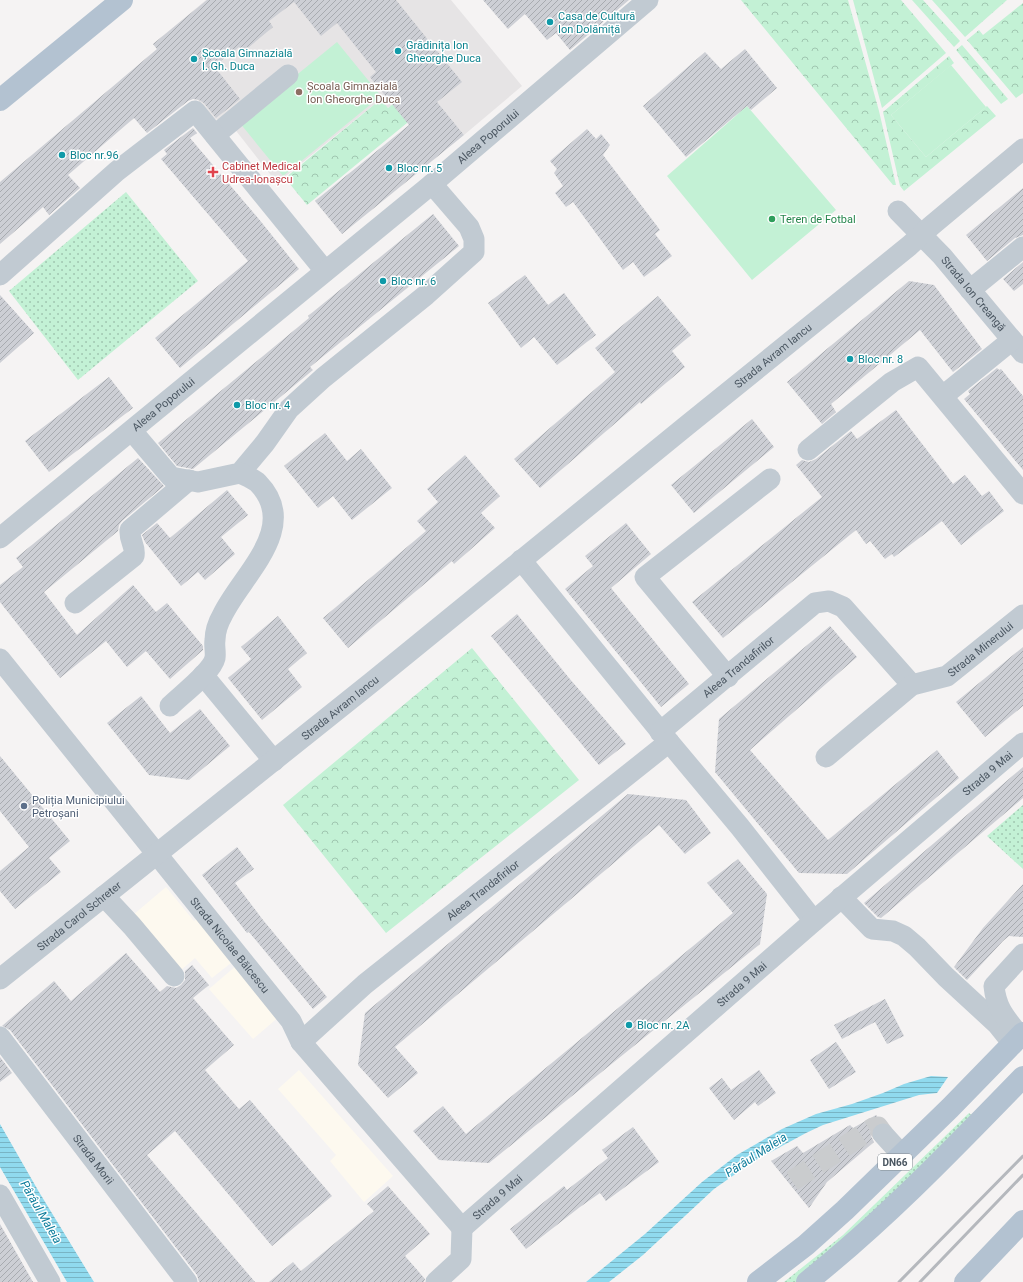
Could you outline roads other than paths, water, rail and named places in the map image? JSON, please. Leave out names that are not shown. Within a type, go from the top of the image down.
[{"type":"main road","points":[[0,100],[122,0]]},
{"type":"main road","name":"DN66","points":[[758,1282],[806,1245],[956,1103],[1020,1038]]},
{"type":"main road","name":"DN66","points":[[807,1282],[866,1233],[920,1182],[1023,1077]]},
{"type":"main road","points":[[965,1282],[1023,1221]]},
{"type":"street","name":"Aleea Poporului","points":[[1,535],[132,431],[432,184],[648,0]]},
{"type":"street","points":[[215,135],[288,75]]},
{"type":"street","points":[[0,275],[117,171],[195,110],[326,271]]},
{"type":"street","name":"Strada Avram Iancu","points":[[157,853],[274,761],[922,235],[1023,149]]},
{"type":"street","points":[[240,473],[289,409],[323,378],[426,295],[474,252],[474,239],[469,228],[432,184]]},
{"type":"street","name":"Strada Ion Creangă","points":[[898,211],[922,235],[1017,346]]},
{"type":"street","points":[[970,290],[1023,247]]},
{"type":"street","points":[[943,396],[1017,346]]},
{"type":"street","points":[[808,450],[892,382],[918,367],[1023,494]]},
{"type":"street","points":[[132,431],[171,477],[198,482],[240,473],[258,482],[271,501],[275,517],[271,535],[257,563],[223,614],[215,639],[215,657],[212,666],[170,706]]},
{"type":"street","points":[[728,676],[645,577],[770,479]]},
{"type":"street","points":[[75,603],[134,556],[135,550],[130,539],[130,530],[189,480]]},
{"type":"street","points":[[521,560],[664,737],[740,827],[814,921]]},
{"type":"street","name":"Aleea Trandafirilor","points":[[301,1042],[365,984],[664,737],[728,676],[815,603],[829,601],[843,607],[912,685]]},
{"type":"street","name":"Strada Minerului","points":[[912,685],[947,676],[1023,615]]},
{"type":"street","name":"Strada Nicolae Bălcescu","points":[[0,659],[291,1021],[301,1042],[462,1228]]},
{"type":"street","points":[[203,675],[274,761]]},
{"type":"street","points":[[826,757],[912,685]]},
{"type":"street","name":"Strada 9 Mai","points":[[462,1228],[841,897],[1023,743]]},
{"type":"street","name":"Strada Carol Schreter","points":[[0,979],[157,853]]},
{"type":"street","points":[[104,896],[132,926],[174,976]]},
{"type":"street","points":[[841,897],[872,929],[893,931],[904,936],[918,947],[946,978],[997,1024],[1020,1038]]},
{"type":"street","points":[[1020,1038],[1001,1012],[995,998],[994,986],[1023,954]]},
{"type":"street","name":"Strada Morii","points":[[0,1037],[187,1282]]},
{"type":"street","points":[[883,1134],[902,1155]]},
{"type":"street","points":[[0,1195],[50,1282]]},
{"type":"street","points":[[436,1282],[461,1259],[462,1228]]},
{"type":"water","name":"Pârâul Maleia","points":[[931,1076],[948,1077],[937,1093],[919,1095],[823,1125],[754,1161],[714,1189],[643,1255],[609,1282],[586,1282],[645,1234],[702,1182],[737,1155],[782,1129],[816,1114],[852,1104],[904,1084]]},
{"type":"water","name":"Pârâul Maleia","points":[[0,1124],[39,1192],[94,1282],[67,1282],[0,1167]]},
{"type":"tunnel","points":[[792,1181],[873,1128],[878,1127],[883,1134]]},
{"type":"railway","points":[[899,1282],[1023,1156]]},
{"type":"railway","points":[[920,1282],[1023,1175]]},
{"type":"place","name":"Casa de Cultură Ion Dolămiță","points":[[550,22]]},
{"type":"place","name":"Grădinița Ion Gheorghe Duca","points":[[398,51]]},
{"type":"place","name":"Școala Gimnazială I. Gh. Duca","points":[[194,59]]},
{"type":"place","name":"Școala Gimnazială Ion Gheorghe Duca","points":[[299,92]]},
{"type":"place","name":"Bloc nr.96","points":[[62,155]]},
{"type":"place","name":"Bloc nr. 5","points":[[389,168]]},
{"type":"place","name":"Cabinet Medical Udrea-Ionașcu","points":[[213,172]]},
{"type":"place","name":"Teren de Fotbal","points":[[772,219]]},
{"type":"place","name":"Bloc nr. 6","points":[[383,281]]},
{"type":"place","name":"Bloc nr. 8","points":[[850,359]]},
{"type":"place","name":"Bloc nr. 4","points":[[237,405]]},
{"type":"place","name":"Poliția Municipiului Petroșani","points":[[24,806]]},
{"type":"place","name":"Bloc nr. 2A","points":[[629,1025]]}]
